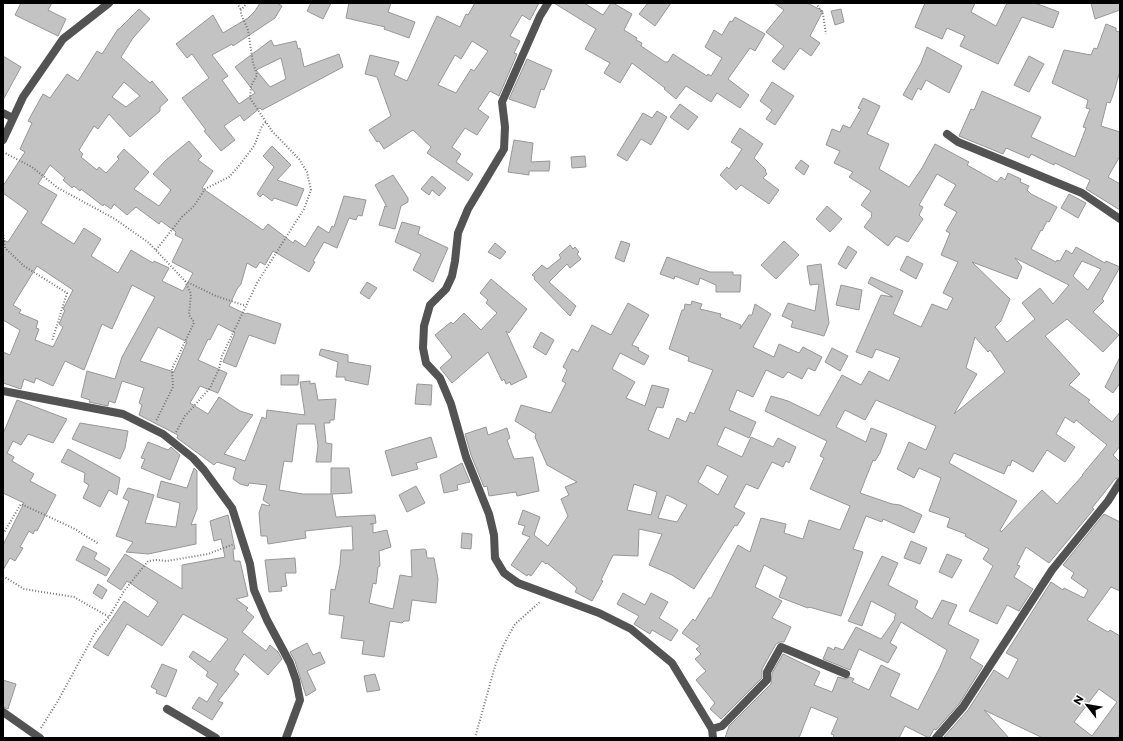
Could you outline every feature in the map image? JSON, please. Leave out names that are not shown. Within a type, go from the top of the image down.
[{"type":"street","points":[[3,140],[23,98],[62,38],[109,3]]},
{"type":"street","points":[[548,3],[502,102],[505,127],[504,149],[468,209],[458,233],[452,276],[446,289],[430,305],[424,326],[423,348],[426,363],[440,378],[451,404],[466,457],[489,514],[494,535],[495,558],[504,573],[518,583],[550,593],[599,613],[631,629],[672,663],[712,729],[714,738]]},
{"type":"street","points":[[3,113],[13,118]]},
{"type":"street","points":[[947,134],[958,142],[1082,193],[1120,219]]},
{"type":"street","points":[[3,391],[123,414],[153,428],[171,440],[193,458],[204,470],[232,508],[250,564],[254,590],[267,620],[290,663],[296,680],[300,700],[286,738]]},
{"type":"street","points":[[936,738],[963,707],[1052,570],[1108,501],[1120,482]]},
{"type":"street","points":[[712,729],[722,726],[767,680],[766,672],[781,647],[846,674]]},
{"type":"street","points":[[167,709],[216,738]]},
{"type":"street","points":[[3,712],[38,737]]},
{"type":"path","points":[[171,440],[185,416],[210,388],[219,369],[222,356],[257,283],[304,209],[311,190],[307,172],[299,159],[282,143],[250,98],[251,86],[256,75],[248,30],[242,19],[241,10],[237,3]]},
{"type":"path","points":[[241,10],[247,3]]},
{"type":"path","points":[[816,3],[823,14],[826,34]]},
{"type":"path","points":[[156,250],[182,217],[194,206],[205,190],[229,177],[238,167],[254,146],[262,126],[266,122]]},
{"type":"path","points":[[3,152],[32,168],[58,188],[115,219],[156,250],[185,280],[216,296],[246,306]]},
{"type":"path","points":[[3,232],[6,248],[24,266],[67,293],[52,341]]},
{"type":"path","points":[[153,428],[173,387],[172,370],[194,322],[189,315],[191,294],[185,280]]},
{"type":"path","points":[[3,534],[21,504],[73,528],[99,544]]},
{"type":"path","points":[[38,737],[96,631],[109,618],[124,591],[148,562],[156,560],[167,561],[208,554],[242,542]]},
{"type":"path","points":[[3,576],[24,588],[74,597],[109,618]]},
{"type":"path","points":[[475,738],[495,666],[504,644],[515,624],[550,593]]},
{"type":"building","points":[[21,3],[52,3],[48,10],[66,19],[58,36],[15,15]]},
{"type":"building","points":[[260,3],[277,3],[282,6],[275,18],[233,46],[232,44],[212,55],[228,76],[222,80],[239,104],[255,93],[235,67],[271,40],[274,46],[296,41],[298,49],[300,48],[304,67],[339,54],[343,67],[262,110],[260,108],[244,121],[240,115],[224,126],[235,140],[221,151],[204,131],[206,130],[182,98],[209,78],[192,54],[187,58],[176,44],[213,15],[223,33],[248,18]],"holes":[[[281,58],[286,79],[270,87],[256,70]]]},
{"type":"building","points":[[311,3],[331,3],[323,19],[307,11]]},
{"type":"building","points":[[349,3],[391,3],[388,12],[415,22],[409,38],[384,29],[385,27],[346,18]]},
{"type":"building","points":[[475,3],[539,3],[530,20],[522,15],[510,36],[520,41],[514,53],[517,54],[499,96],[490,91],[478,109],[489,117],[477,135],[465,128],[452,147],[461,154],[456,162],[473,174],[468,181],[427,153],[431,147],[413,130],[384,149],[379,141],[377,142],[369,130],[391,116],[377,77],[365,74],[370,55],[399,62],[394,75],[407,81],[437,16],[460,27],[466,14],[468,15]],"holes":[[[472,41],[488,51],[474,71],[471,69],[456,93],[438,85],[455,55],[461,59]]]},
{"type":"building","points":[[554,3],[584,3],[603,15],[611,3],[613,3],[632,14],[624,30],[637,38],[636,40],[642,43],[641,46],[665,62],[668,62],[673,54],[707,76],[708,74],[711,76],[722,58],[705,47],[714,30],[722,35],[730,21],[732,22],[735,17],[765,34],[755,51],[750,48],[728,79],[749,95],[740,108],[717,93],[711,102],[686,86],[676,99],[664,89],[665,88],[632,63],[620,83],[604,73],[610,63],[585,49],[596,29]]},
{"type":"building","points":[[648,3],[671,3],[655,26],[639,14]]},
{"type":"building","points":[[774,3],[807,3],[823,11],[810,36],[820,43],[811,56],[800,48],[784,70],[772,61],[784,46],[766,32],[784,10]]},
{"type":"building","points":[[925,3],[975,3],[971,12],[996,26],[1007,3],[1035,3],[1059,12],[1053,28],[1022,17],[998,64],[960,46],[965,36],[947,28],[942,39],[915,27]]},
{"type":"building","points":[[1091,3],[1120,3],[1120,10],[1095,19]]},
{"type":"building","points":[[139,9],[150,19],[133,38],[121,57],[150,83],[152,81],[168,100],[160,107],[160,111],[130,137],[109,114],[98,129],[94,126],[79,150],[83,154],[81,157],[97,170],[99,167],[106,173],[119,159],[117,157],[124,149],[149,172],[134,189],[159,206],[171,190],[153,174],[166,160],[189,141],[202,156],[198,160],[213,171],[202,188],[263,230],[268,224],[293,243],[295,240],[305,247],[318,226],[329,233],[332,226],[334,227],[344,196],[366,200],[362,216],[358,215],[356,220],[349,218],[337,248],[324,242],[313,261],[315,262],[309,272],[273,251],[265,265],[260,262],[256,268],[247,263],[241,284],[229,306],[246,314],[247,313],[281,324],[275,344],[249,335],[236,367],[223,362],[235,333],[218,324],[210,340],[208,339],[198,360],[227,373],[218,393],[200,386],[190,403],[208,414],[219,397],[240,411],[253,415],[224,454],[245,461],[262,417],[266,419],[267,410],[305,415],[300,382],[310,381],[310,384],[315,383],[318,400],[336,399],[334,420],[330,420],[330,423],[324,423],[326,443],[332,444],[331,462],[316,462],[318,446],[315,424],[297,424],[292,462],[284,461],[279,490],[303,494],[331,494],[331,468],[349,468],[352,493],[332,494],[336,517],[375,515],[376,523],[370,524],[373,524],[373,533],[387,530],[391,547],[379,551],[380,566],[378,567],[376,584],[373,583],[369,603],[393,609],[400,575],[412,577],[411,550],[424,549],[426,550],[427,558],[434,558],[438,579],[436,603],[412,600],[409,621],[404,621],[402,623],[390,621],[384,657],[362,654],[364,641],[341,638],[344,616],[329,614],[331,589],[335,590],[340,565],[341,550],[353,550],[352,526],[305,531],[306,538],[268,544],[267,536],[261,536],[259,513],[262,504],[270,505],[263,500],[267,485],[249,483],[248,486],[240,484],[233,479],[236,468],[217,462],[214,465],[177,438],[178,435],[139,415],[142,405],[139,403],[144,388],[122,381],[115,403],[109,401],[108,406],[89,402],[90,400],[81,397],[87,371],[115,379],[122,357],[155,297],[132,285],[112,329],[102,324],[84,370],[65,361],[53,386],[36,378],[34,383],[24,379],[21,389],[3,383],[3,352],[10,355],[20,330],[3,320],[3,240],[8,242],[28,211],[3,193],[3,186],[25,152],[20,149],[32,123],[28,121],[43,94],[50,98],[67,74],[78,81],[97,51],[102,54],[119,29]],"holes":[[[124,82],[140,96],[126,107],[112,97]],[[50,165],[65,178],[63,180],[72,188],[74,186],[80,191],[81,189],[103,206],[104,204],[111,209],[114,204],[127,215],[136,207],[159,224],[161,221],[176,232],[175,235],[183,239],[172,262],[193,273],[183,291],[162,281],[169,268],[154,261],[153,263],[131,250],[118,273],[91,256],[101,239],[84,228],[74,244],[41,223],[57,195],[38,184]],[[37,266],[73,290],[63,309],[65,310],[59,324],[63,327],[53,347],[35,340],[39,329],[36,328],[38,321],[19,313],[21,310],[13,305]],[[158,327],[187,342],[174,372],[140,361]]]},
{"type":"building","points":[[841,9],[844,22],[835,25],[831,11]]},
{"type":"building","points":[[1106,24],[1116,28],[1116,31],[1120,32],[1120,71],[1110,103],[1107,102],[1101,126],[1120,132],[1120,156],[1108,177],[1120,184],[1120,210],[1086,189],[1090,180],[1055,163],[1054,165],[1031,154],[1029,158],[1006,148],[1003,154],[959,136],[971,109],[974,110],[982,91],[1041,117],[1031,137],[1075,157],[1086,128],[1083,127],[1090,109],[1086,108],[1088,100],[1052,83],[1064,50],[1091,55],[1094,48],[1097,49]]},
{"type":"building","points":[[927,47],[962,66],[949,93],[926,80],[921,90],[918,88],[912,100],[903,95],[921,63]]},
{"type":"building","points":[[3,56],[21,67],[3,100]]},
{"type":"building","points":[[1029,56],[1044,64],[1029,92],[1014,85]]},
{"type":"building","points":[[527,59],[552,70],[544,90],[541,89],[535,108],[509,99]]},
{"type":"building","points":[[772,82],[794,96],[775,125],[766,119],[772,110],[760,101]]},
{"type":"building","points":[[863,98],[880,106],[867,134],[889,144],[879,169],[909,187],[922,168],[935,144],[969,162],[967,165],[997,182],[1001,177],[1005,180],[1008,173],[1021,179],[1020,182],[1029,186],[1027,190],[1031,194],[1057,207],[1049,222],[1047,221],[1042,231],[1041,230],[1031,249],[1056,262],[1057,260],[1060,261],[1066,250],[1072,254],[1076,247],[1105,263],[1106,261],[1120,267],[1102,299],[1104,301],[1093,312],[1119,335],[1103,352],[1067,319],[1045,336],[1080,374],[1069,385],[1090,400],[1088,402],[1112,422],[1120,412],[1120,446],[1113,455],[1120,462],[1120,477],[1115,479],[1092,508],[1094,509],[1049,563],[1026,547],[1017,565],[1020,566],[1014,577],[1033,589],[1019,611],[1007,605],[997,624],[969,611],[993,566],[983,559],[989,549],[965,536],[966,534],[947,527],[950,518],[929,511],[941,478],[919,468],[914,478],[897,469],[909,442],[926,450],[936,426],[876,400],[865,420],[845,410],[836,427],[866,442],[871,428],[887,434],[880,453],[875,461],[873,460],[860,493],[892,504],[900,505],[922,515],[914,533],[883,519],[882,522],[866,516],[853,549],[863,552],[841,616],[809,607],[808,608],[779,597],[787,577],[764,565],[755,587],[782,601],[772,618],[791,627],[784,642],[776,644],[762,669],[762,678],[721,719],[710,709],[715,703],[696,680],[706,671],[695,659],[701,654],[696,649],[700,646],[682,633],[693,619],[695,621],[709,598],[711,598],[738,545],[750,552],[761,518],[786,524],[784,533],[803,539],[809,520],[840,530],[850,506],[810,489],[824,458],[820,456],[827,441],[765,411],[771,396],[788,401],[819,416],[842,375],[861,385],[869,371],[889,381],[900,358],[876,349],[872,358],[856,352],[881,295],[893,297],[868,283],[871,277],[903,291],[893,314],[921,327],[932,304],[947,310],[953,298],[943,293],[958,262],[941,255],[950,233],[946,231],[957,212],[944,205],[956,185],[937,174],[919,205],[923,207],[919,215],[923,219],[908,242],[896,236],[888,246],[864,227],[872,216],[872,213],[861,205],[871,191],[849,177],[853,172],[834,163],[840,151],[826,145],[832,129],[840,132],[843,125],[850,128],[861,109],[858,108]],"holes":[[[1015,258],[1069,285],[1053,304],[1040,288],[1022,303],[1035,319],[1007,342],[995,327],[1001,321],[1010,299],[972,262],[1017,279],[1022,267]],[[1082,261],[1101,269],[1088,290],[1073,276]],[[975,337],[988,352],[990,350],[1005,372],[954,414],[977,374],[966,368]],[[1065,417],[1074,423],[1076,420],[1107,445],[1057,504],[1042,490],[1001,532],[1000,530],[1017,501],[949,463],[954,453],[1004,474],[1008,465],[1010,466],[1012,460],[1033,472],[1047,450],[1065,462],[1075,447],[1056,434]]]},
{"type":"building","points":[[680,104],[698,117],[688,130],[670,117]]},
{"type":"building","points":[[657,111],[667,117],[651,145],[641,139],[627,161],[617,155],[643,113],[652,118]]},
{"type":"building","points":[[740,128],[763,144],[754,158],[766,170],[765,171],[767,174],[763,178],[779,190],[769,204],[741,185],[736,190],[720,175],[727,167],[729,169],[742,149],[731,142]]},
{"type":"building","points":[[514,140],[533,143],[531,162],[550,161],[549,171],[529,171],[529,175],[508,172]]},
{"type":"building","points":[[272,146],[291,165],[277,180],[304,189],[297,206],[274,198],[272,201],[263,194],[260,197],[257,194],[274,167],[263,156]]},
{"type":"building","points":[[585,156],[586,167],[572,168],[571,157]]},
{"type":"building","points":[[801,160],[809,166],[804,175],[795,168]]},
{"type":"building","points":[[393,175],[408,198],[408,202],[401,206],[395,229],[379,225],[385,206],[387,207],[375,185]]},
{"type":"building","points":[[432,176],[446,188],[439,196],[432,190],[429,195],[421,189]]},
{"type":"building","points":[[1069,194],[1086,203],[1078,218],[1061,208]]},
{"type":"building","points":[[827,206],[842,219],[830,232],[816,219]]},
{"type":"building","points":[[402,222],[420,227],[418,234],[448,248],[433,282],[413,270],[421,254],[395,242]]},
{"type":"building","points":[[621,241],[630,244],[624,262],[615,258]]},
{"type":"building","points":[[784,241],[799,255],[776,279],[761,265]]},
{"type":"building","points":[[495,243],[506,252],[500,259],[488,252]]},
{"type":"building","points":[[570,245],[573,249],[575,247],[579,252],[577,254],[581,259],[570,268],[567,264],[549,282],[576,306],[570,316],[534,279],[535,277],[532,275],[542,265],[547,269],[561,258],[559,255]]},
{"type":"building","points":[[848,246],[857,252],[846,269],[838,264]]},
{"type":"building","points":[[907,256],[923,264],[916,279],[900,270]]},
{"type":"building","points":[[667,257],[710,272],[733,272],[733,275],[741,275],[740,292],[716,292],[716,285],[700,278],[698,285],[675,276],[674,279],[660,274]]},
{"type":"building","points":[[821,264],[829,323],[824,336],[791,327],[793,321],[782,316],[788,303],[815,311],[819,284],[810,285],[807,266]]},
{"type":"building","points":[[491,279],[527,309],[509,333],[506,331],[527,377],[511,385],[510,382],[506,384],[504,379],[502,381],[488,352],[452,383],[440,368],[452,357],[435,335],[451,322],[453,324],[464,313],[481,330],[497,313],[486,303],[488,300],[480,293]]},
{"type":"building","points":[[367,282],[377,288],[369,299],[360,293]]},
{"type":"building","points":[[841,285],[862,290],[859,310],[836,305]]},
{"type":"building","points":[[692,301],[702,304],[700,309],[721,314],[720,317],[741,325],[740,329],[749,315],[752,315],[755,304],[771,314],[753,347],[774,357],[779,344],[799,353],[803,347],[822,357],[815,371],[808,368],[802,379],[788,372],[783,378],[766,370],[753,397],[737,390],[729,410],[756,422],[749,438],[725,427],[717,445],[742,457],[751,437],[773,447],[778,438],[796,447],[789,463],[786,461],[783,467],[772,462],[758,489],[746,484],[734,507],[745,513],[737,526],[735,525],[694,589],[672,575],[649,565],[662,534],[639,529],[638,556],[613,555],[601,580],[603,581],[592,601],[575,592],[577,588],[547,563],[546,564],[542,561],[531,576],[528,574],[527,576],[511,565],[530,537],[522,534],[525,526],[518,524],[523,510],[540,517],[534,535],[548,546],[568,516],[561,499],[569,495],[565,487],[577,482],[547,465],[535,437],[536,434],[515,421],[521,405],[551,413],[566,383],[562,381],[567,370],[563,367],[572,349],[578,352],[592,325],[611,335],[628,303],[649,315],[632,345],[639,348],[638,350],[649,356],[644,365],[620,353],[612,369],[635,382],[626,398],[645,406],[652,385],[669,389],[663,408],[657,407],[648,430],[669,439],[677,418],[686,422],[690,412],[694,414],[713,370],[688,361],[689,357],[669,349],[685,304],[691,305]],"holes":[[[707,465],[728,476],[718,495],[698,482]],[[634,484],[657,492],[651,515],[627,510]],[[667,495],[687,505],[677,522],[658,518]]]},
{"type":"building","points":[[541,332],[554,340],[546,355],[533,347]]},
{"type":"building","points":[[832,348],[848,356],[840,371],[825,362]]},
{"type":"building","points":[[321,349],[348,355],[348,362],[371,366],[368,385],[345,380],[345,377],[336,377],[338,362],[319,355]]},
{"type":"building","points":[[1120,357],[1120,383],[1113,393],[1105,387]]},
{"type":"building","points":[[281,375],[299,375],[298,385],[281,385]]},
{"type":"building","points":[[417,384],[432,385],[431,405],[415,404]]},
{"type":"building","points":[[17,400],[67,419],[53,443],[28,434],[21,445],[13,441],[7,453],[14,457],[12,461],[34,474],[30,481],[56,495],[37,531],[35,530],[33,534],[29,531],[20,547],[23,548],[15,561],[10,558],[3,570],[3,545],[24,503],[3,493],[3,434]]},
{"type":"building","points":[[80,423],[128,431],[125,448],[120,459],[72,439]]},
{"type":"building","points":[[486,427],[488,435],[507,428],[510,438],[507,440],[514,459],[533,457],[539,491],[517,496],[516,492],[489,496],[487,486],[484,487],[471,455],[465,434]]},
{"type":"building","points":[[431,437],[437,457],[416,463],[418,469],[392,476],[385,451]]},
{"type":"building","points":[[148,442],[168,450],[171,447],[180,455],[170,480],[141,468],[145,459],[141,458]]},
{"type":"building","points":[[68,449],[120,478],[117,495],[109,490],[100,507],[83,498],[89,485],[84,482],[85,473],[61,462]]},
{"type":"building","points":[[462,463],[470,482],[457,485],[458,490],[444,493],[440,475]]},
{"type":"building","points":[[194,468],[197,471],[197,509],[191,525],[196,524],[196,544],[148,554],[126,552],[133,542],[116,536],[129,501],[123,498],[128,488],[154,495],[145,523],[176,527],[180,503],[157,497],[161,481],[187,488]]},
{"type":"building","points":[[416,486],[425,503],[407,512],[399,495]]},
{"type":"building","points":[[1104,514],[1120,522],[1120,591],[1111,587],[1087,620],[1108,632],[1110,630],[1120,636],[1120,734],[1117,738],[1043,738],[984,710],[1009,738],[945,738],[944,737],[968,710],[994,670],[1008,679],[1018,659],[1006,653],[1051,582],[1063,590],[1064,588],[1084,598],[1088,590],[1071,578],[1074,573],[1063,565]],"holes":[[[1099,689],[1117,702],[1092,736],[1074,722]]]},
{"type":"building","points":[[228,515],[235,549],[233,549],[234,561],[240,561],[248,596],[236,599],[248,608],[246,610],[254,617],[242,632],[266,651],[270,645],[278,652],[282,659],[268,675],[244,654],[234,670],[239,674],[218,701],[223,703],[212,720],[192,708],[199,697],[207,702],[218,684],[206,676],[208,672],[189,657],[193,651],[210,662],[228,639],[183,614],[162,646],[127,624],[108,656],[93,647],[124,601],[148,617],[158,602],[127,581],[121,590],[107,581],[125,554],[182,589],[182,565],[225,557],[221,539],[214,541],[210,521]]},
{"type":"building","points":[[462,533],[472,534],[471,549],[461,548]]},
{"type":"building","points":[[911,541],[927,548],[920,564],[904,558]]},
{"type":"building","points":[[83,546],[97,553],[94,559],[110,569],[106,576],[76,560]]},
{"type":"building","points":[[947,554],[962,560],[952,578],[939,572]]},
{"type":"building","points":[[882,556],[898,563],[888,585],[918,601],[915,608],[932,619],[942,600],[957,605],[948,624],[979,640],[970,658],[983,666],[959,704],[936,730],[934,729],[929,738],[905,726],[899,738],[833,738],[834,735],[831,734],[838,718],[811,707],[799,738],[725,738],[729,726],[771,684],[772,673],[783,654],[820,672],[814,685],[832,692],[838,677],[846,679],[850,677],[854,679],[852,682],[869,690],[881,665],[900,674],[890,696],[918,710],[947,650],[901,622],[890,643],[897,647],[888,663],[859,649],[850,670],[823,659],[828,647],[834,650],[835,647],[843,650],[856,627],[881,639],[895,619],[896,614],[871,601],[862,626],[848,621]]},
{"type":"building","points":[[295,558],[296,573],[285,573],[287,586],[281,587],[282,591],[269,592],[265,560]]},
{"type":"building","points":[[98,584],[107,590],[102,599],[93,593]]},
{"type":"building","points":[[623,593],[645,605],[651,593],[668,602],[659,618],[678,630],[671,641],[652,630],[650,634],[634,624],[639,616],[617,604]]},
{"type":"building","points":[[307,643],[313,655],[320,652],[325,663],[307,671],[316,690],[306,696],[295,661],[290,652]]},
{"type":"building","points":[[162,664],[177,670],[166,697],[156,693],[157,690],[151,687]]},
{"type":"building","points":[[375,674],[380,690],[367,692],[364,676]]},
{"type":"building","points":[[3,680],[16,684],[8,709],[3,707]]}]
